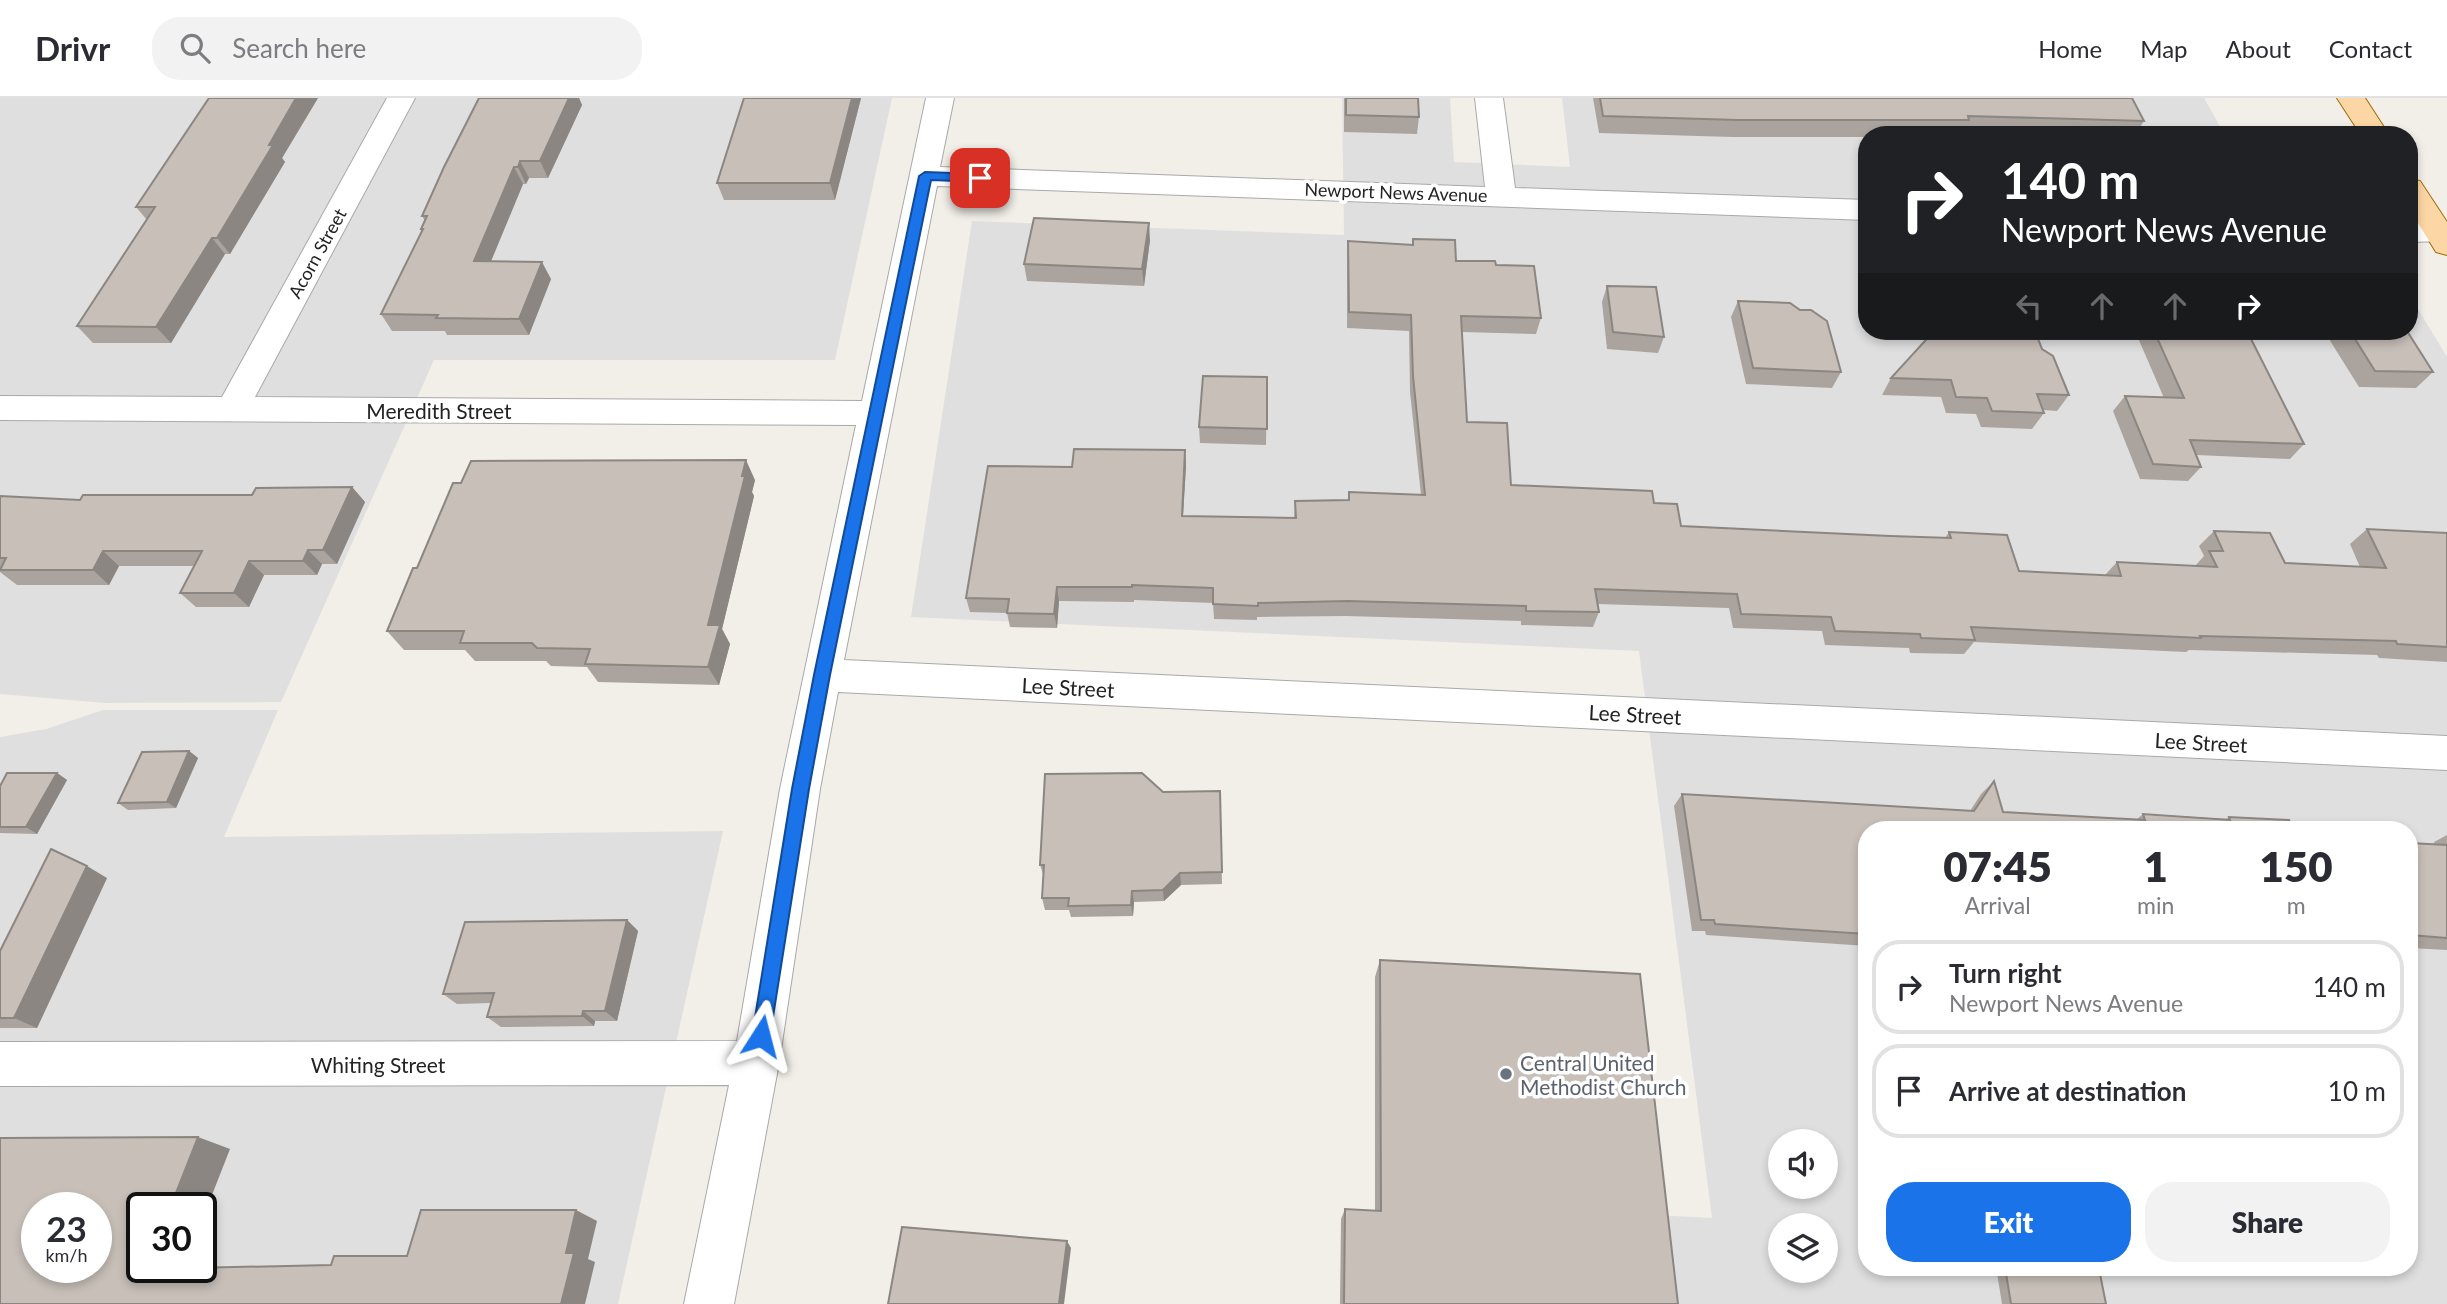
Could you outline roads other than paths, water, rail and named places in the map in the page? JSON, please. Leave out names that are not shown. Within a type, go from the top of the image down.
[{"type":"main road","points":[[2351,98],[2369,126]]},
{"type":"main road","points":[[2418,206],[2432,237]]},
{"type":"street","name":"Acorn Street","points":[[232,409],[401,98]]},
{"type":"street","points":[[709,1304],[756,1063],[800,789],[940,98]]},
{"type":"street","points":[[1489,98],[1501,196]]},
{"type":"street","name":"Newport News Avenue","points":[[925,176],[1858,210]]},
{"type":"street","name":"Meredith Street","points":[[0,408],[877,413]]},
{"type":"street","name":"Lee Street","points":[[822,675],[2447,754]]},
{"type":"street","name":"Whiting Street","points":[[0,1064],[756,1063]]},
{"type":"place","name":"Central United Methodist Church","points":[[1506,1074]]}]
